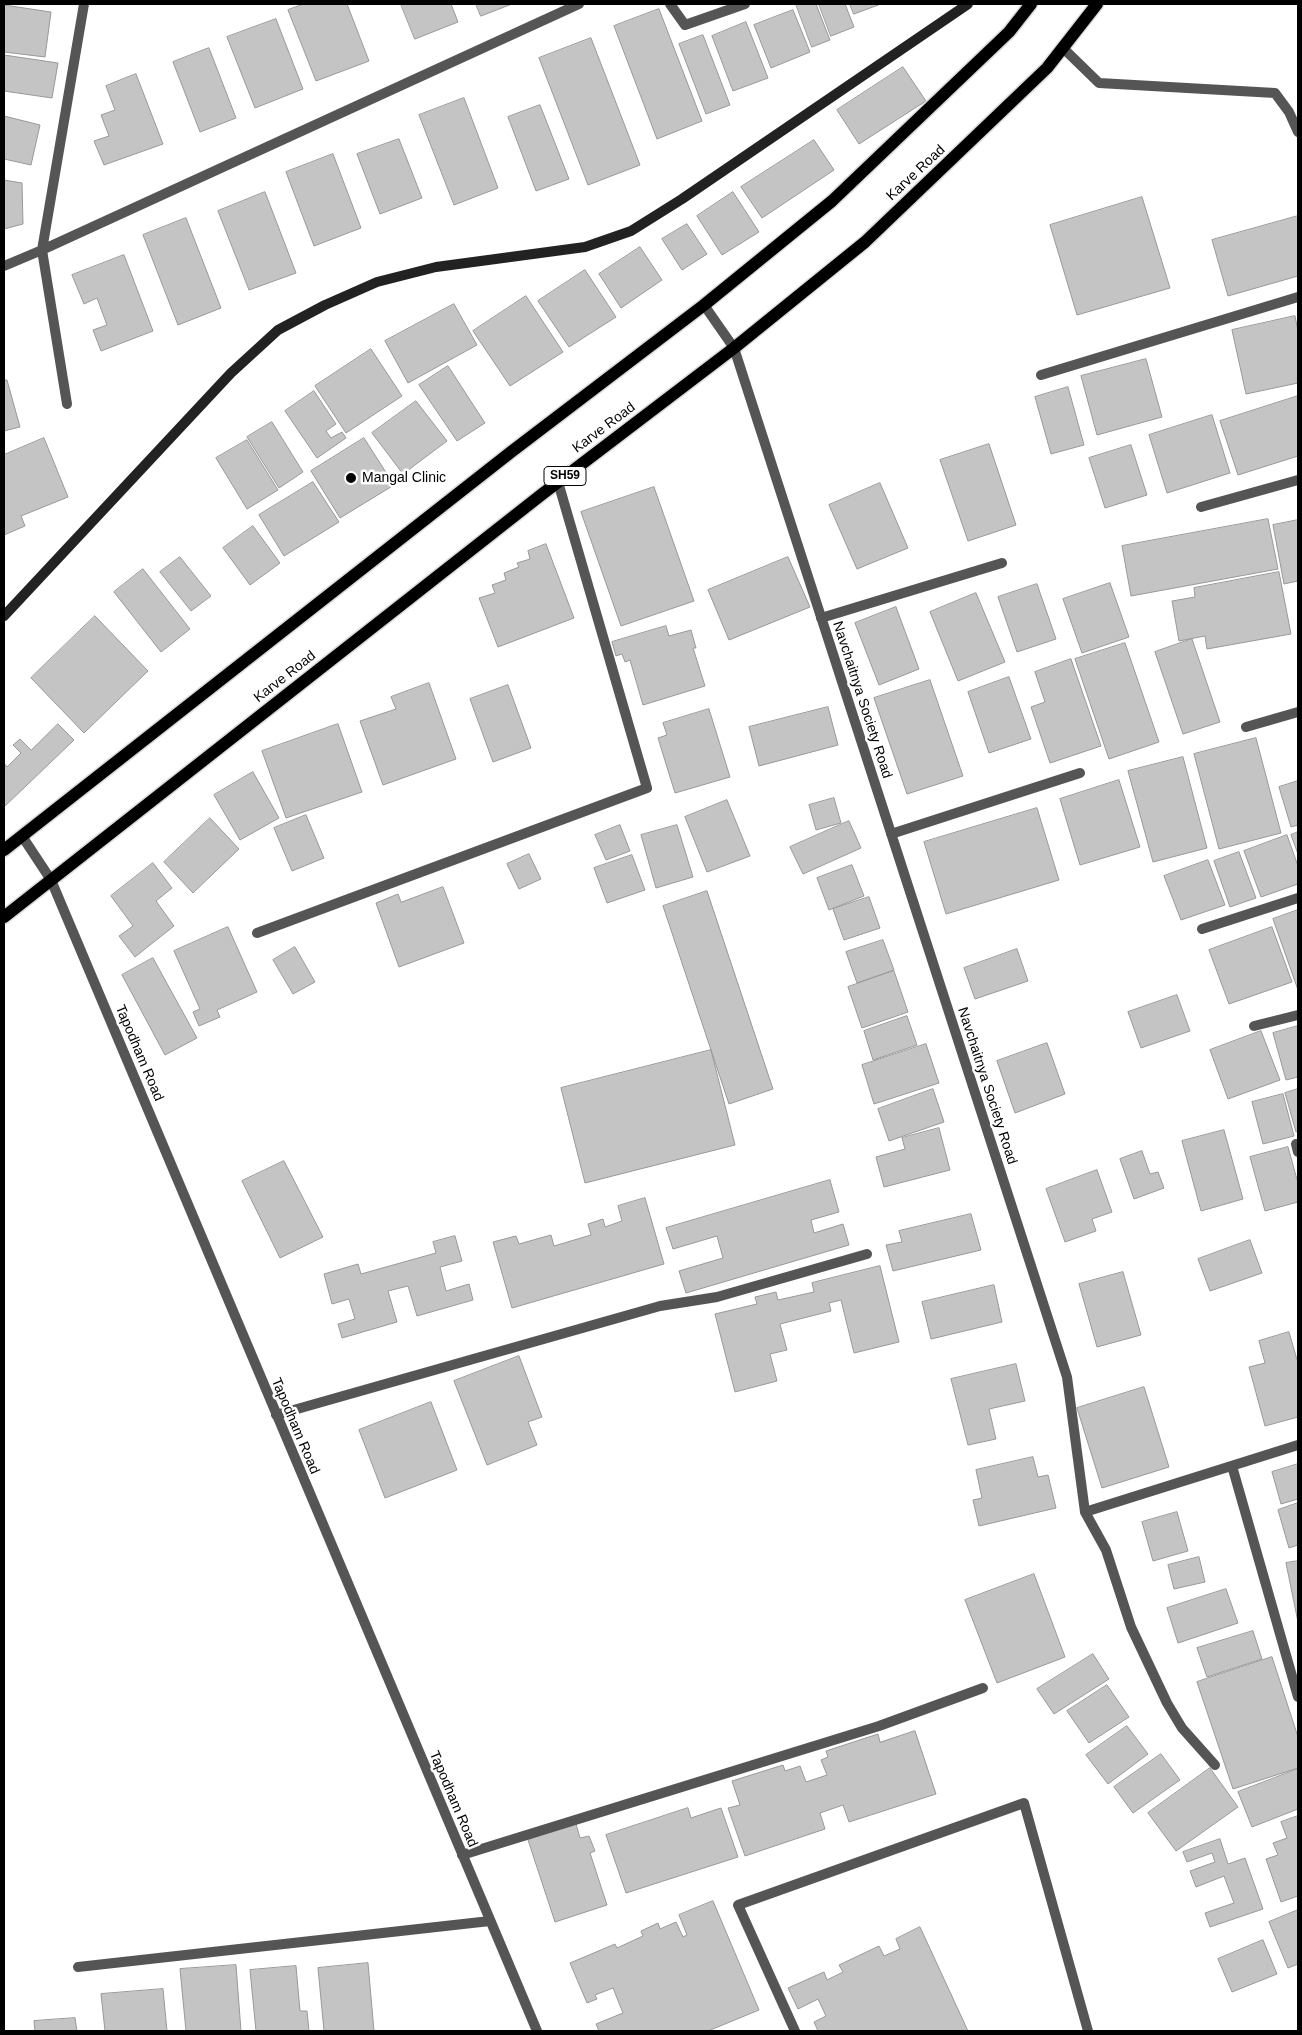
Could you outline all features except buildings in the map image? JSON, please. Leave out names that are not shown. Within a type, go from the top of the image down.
[{"type":"main road","points":[[4,850],[503,458],[704,305],[832,202],[1009,32],[1031,4]]},
{"type":"main road","name":"Karve Road","points":[[4,917],[558,482],[734,348],[865,242],[1047,68],[1097,4]]},
{"type":"street","points":[[67,404],[42,250],[84,4]]},
{"type":"street","points":[[4,266],[579,4]]},
{"type":"street","points":[[670,4],[685,25],[745,4]]},
{"type":"street","points":[[4,616],[231,373],[278,330],[325,305],[377,282],[436,267],[584,247],[630,231],[682,199],[968,4]]},
{"type":"street","points":[[1063,48],[1099,83],[1275,93],[1289,112],[1298,132]]},
{"type":"street","points":[[1041,375],[1298,297]]},
{"type":"street","name":"Navchaitnya Society Road","points":[[704,305],[734,348],[1067,1377],[1086,1512],[1106,1550],[1132,1627],[1167,1703],[1182,1728],[1215,1765]]},
{"type":"street","points":[[1201,506],[1298,480]]},
{"type":"street","points":[[257,933],[647,788],[558,482]]},
{"type":"street","points":[[821,618],[1002,563]]},
{"type":"street","points":[[1246,727],[1298,712]]},
{"type":"street","points":[[891,834],[1080,773]]},
{"type":"street","name":"Tapodham Road","points":[[22,836],[51,880],[537,2031]]},
{"type":"street","points":[[1202,929],[1298,898]]},
{"type":"street","points":[[1254,1026],[1298,1015]]},
{"type":"street","points":[[1298,1144],[1296,1144],[1298,1152]]},
{"type":"street","points":[[276,1415],[660,1306],[716,1298],[868,1254]]},
{"type":"street","points":[[1086,1512],[1298,1445]]},
{"type":"street","points":[[1232,1466],[1298,1697]]},
{"type":"street","points":[[462,1855],[879,1726],[983,1688]]},
{"type":"street","points":[[795,2031],[738,1905],[1024,1803],[1088,2031]]},
{"type":"street","points":[[78,1966],[490,1921]]},
{"type":"place","name":"Mangal Clinic","points":[[351,478]]}]
